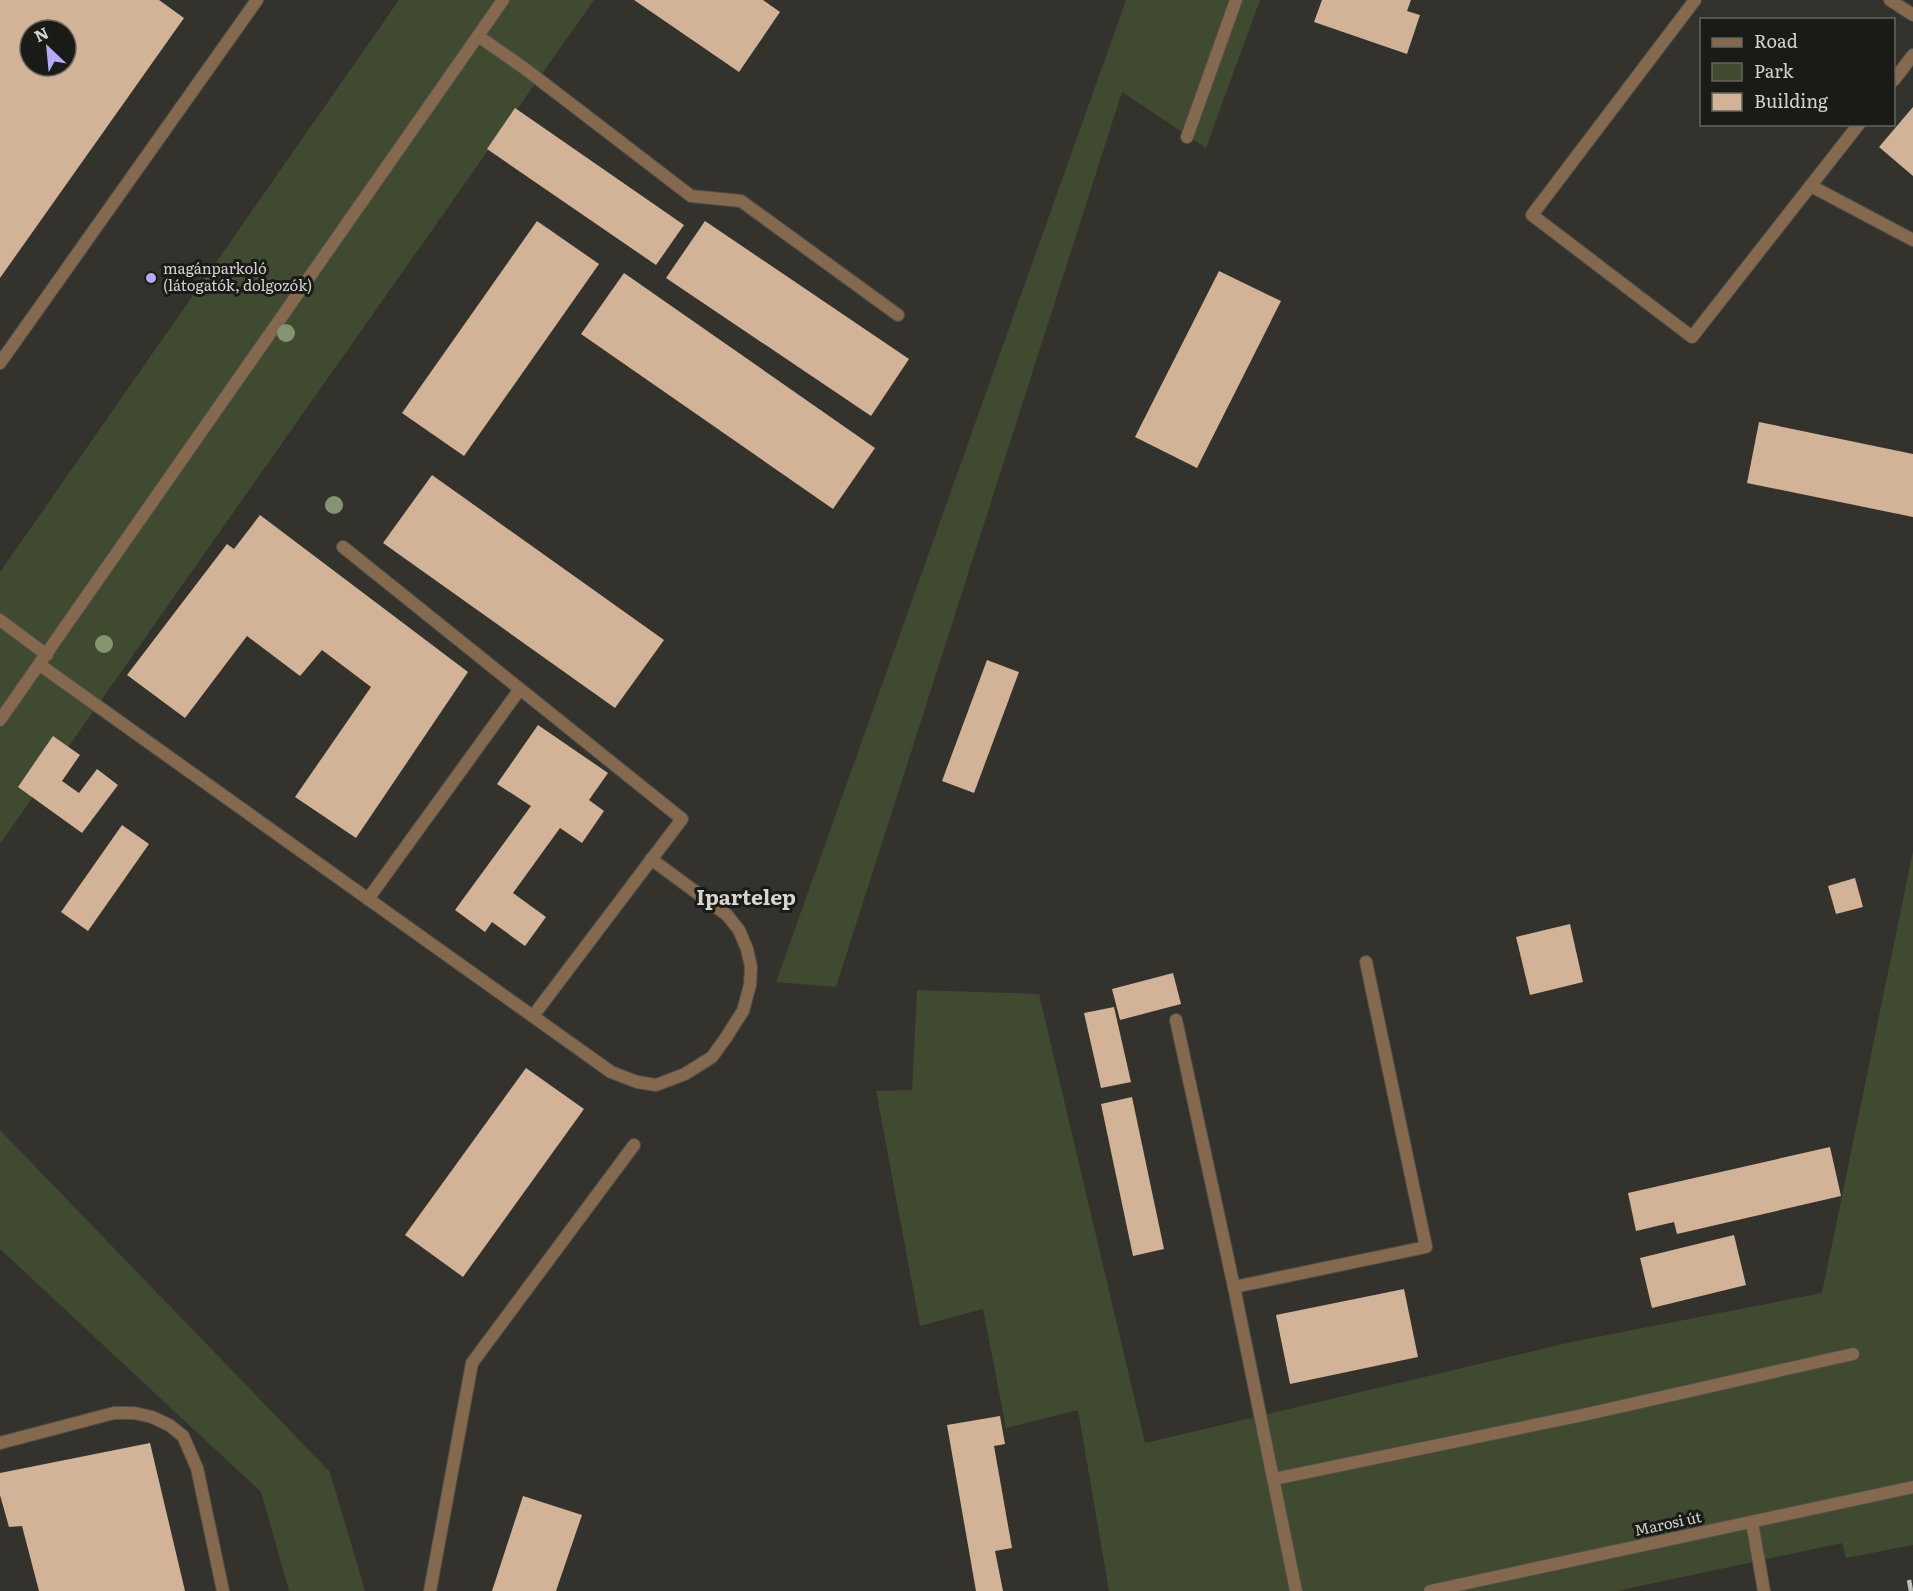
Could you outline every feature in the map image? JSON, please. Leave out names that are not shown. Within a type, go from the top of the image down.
[{"type":"street","points":[[0,363],[257,0]]},
{"type":"street","points":[[0,720],[503,0]]},
{"type":"street","points":[[1187,137],[1236,0]]},
{"type":"street","points":[[1695,0],[1532,215],[1692,337],[1857,126]]},
{"type":"street","points":[[1890,0],[1913,15]]},
{"type":"street","points":[[478,36],[524,68],[692,196],[741,201],[898,315]]},
{"type":"street","points":[[1895,78],[1913,55]]},
{"type":"street","points":[[1811,186],[1913,240]]},
{"type":"street","points":[[343,547],[682,819],[533,1016]]},
{"type":"street","points":[[0,620],[43,660],[368,899],[533,1016],[611,1071],[637,1082],[656,1085],[685,1074],[712,1057],[743,1011],[750,986],[751,967],[739,930],[727,915],[651,860]]},
{"type":"street","points":[[368,899],[520,689]]},
{"type":"street","points":[[1234,1287],[1426,1246],[1366,962]]},
{"type":"street","points":[[1176,1020],[1234,1287],[1296,1591]]},
{"type":"street","points":[[430,1591],[472,1363],[634,1145]]},
{"type":"street","points":[[1274,1479],[1583,1415],[1853,1354]]},
{"type":"street","points":[[0,1443],[114,1413],[134,1413],[153,1417],[169,1425],[183,1436],[197,1468],[223,1591]]},
{"type":"street","name":"Marosi út","points":[[1430,1591],[1913,1487]]},
{"type":"street","points":[[1752,1522],[1764,1591]]},
{"type":"green space","points":[[399,0],[594,0],[0,844],[0,572]]},
{"type":"green space","points":[[1126,0],[1260,0],[1206,148],[1122,92],[836,987],[776,982]]},
{"type":"green space","points":[[1913,851],[1913,1545],[1846,1558],[1842,1543],[1617,1591],[1109,1591],[1078,1410],[1006,1428],[983,1309],[920,1326],[876,1091],[912,1090],[917,990],[1039,994],[1145,1443],[1576,1341],[1822,1293]]},
{"type":"green space","points":[[0,1130],[330,1472],[365,1591],[289,1591],[261,1492],[0,1249]]},
{"type":"building","points":[[0,0],[159,0],[184,18],[0,278]]},
{"type":"building","points":[[634,0],[763,0],[780,12],[739,72]]},
{"type":"building","points":[[1322,0],[1411,0],[1407,11],[1420,15],[1407,54],[1314,22]]},
{"type":"building","points":[[1913,107],[1913,176],[1879,147]]},
{"type":"building","points":[[515,108],[684,225],[656,265],[487,149]]},
{"type":"building","points":[[537,221],[599,264],[464,456],[402,413]]},
{"type":"building","points":[[705,221],[909,359],[871,416],[666,278]]},
{"type":"building","points":[[1219,271],[1281,301],[1197,468],[1135,437]]},
{"type":"building","points":[[624,273],[875,448],[833,509],[581,334]]},
{"type":"building","points":[[1759,422],[1913,454],[1913,517],[1747,483]]},
{"type":"building","points":[[432,475],[664,640],[615,708],[383,543]]},
{"type":"building","points":[[260,515],[468,672],[356,838],[295,797],[371,687],[322,650],[300,676],[247,636],[185,718],[127,675],[227,544],[234,549]]},
{"type":"building","points":[[987,660],[1019,672],[974,793],[942,781]]},
{"type":"building","points":[[538,725],[608,773],[589,800],[604,811],[582,843],[560,828],[513,893],[546,917],[525,946],[492,922],[485,932],[455,910],[531,806],[497,784]]},
{"type":"building","points":[[53,736],[80,755],[62,781],[79,793],[97,769],[118,785],[82,833],[18,787]]},
{"type":"building","points":[[122,825],[149,844],[88,931],[61,912]]},
{"type":"building","points":[[1855,878],[1863,907],[1836,914],[1828,886]]},
{"type":"building","points":[[1570,924],[1583,982],[1530,995],[1516,937]]},
{"type":"building","points":[[1173,973],[1181,1004],[1120,1020],[1112,989]]},
{"type":"building","points":[[1114,1007],[1131,1082],[1101,1088],[1084,1013]]},
{"type":"building","points":[[526,1068],[584,1109],[463,1277],[405,1235]]},
{"type":"building","points":[[1132,1097],[1164,1249],[1133,1256],[1101,1104]]},
{"type":"building","points":[[1830,1147],[1841,1196],[1677,1234],[1674,1222],[1636,1231],[1628,1193]]},
{"type":"building","points":[[1734,1235],[1746,1285],[1652,1308],[1640,1258]]},
{"type":"building","points":[[1404,1289],[1418,1357],[1290,1384],[1276,1315]]},
{"type":"building","points":[[1000,1416],[1005,1444],[994,1446],[1012,1548],[995,1551],[1003,1591],[976,1591],[947,1425]]},
{"type":"building","points":[[150,1443],[185,1591],[39,1591],[22,1526],[9,1527],[0,1495],[0,1473]]},
{"type":"building","points":[[523,1496],[582,1515],[556,1591],[492,1591]]},
{"type":"railway","points":[[1909,1580],[1911,1591]]},
{"type":"place","name":"magánparkoló (látogatók, dolgozók)","points":[[151,278]]},
{"type":"district","name":"Ipartelep","points":[[746,898]]}]
